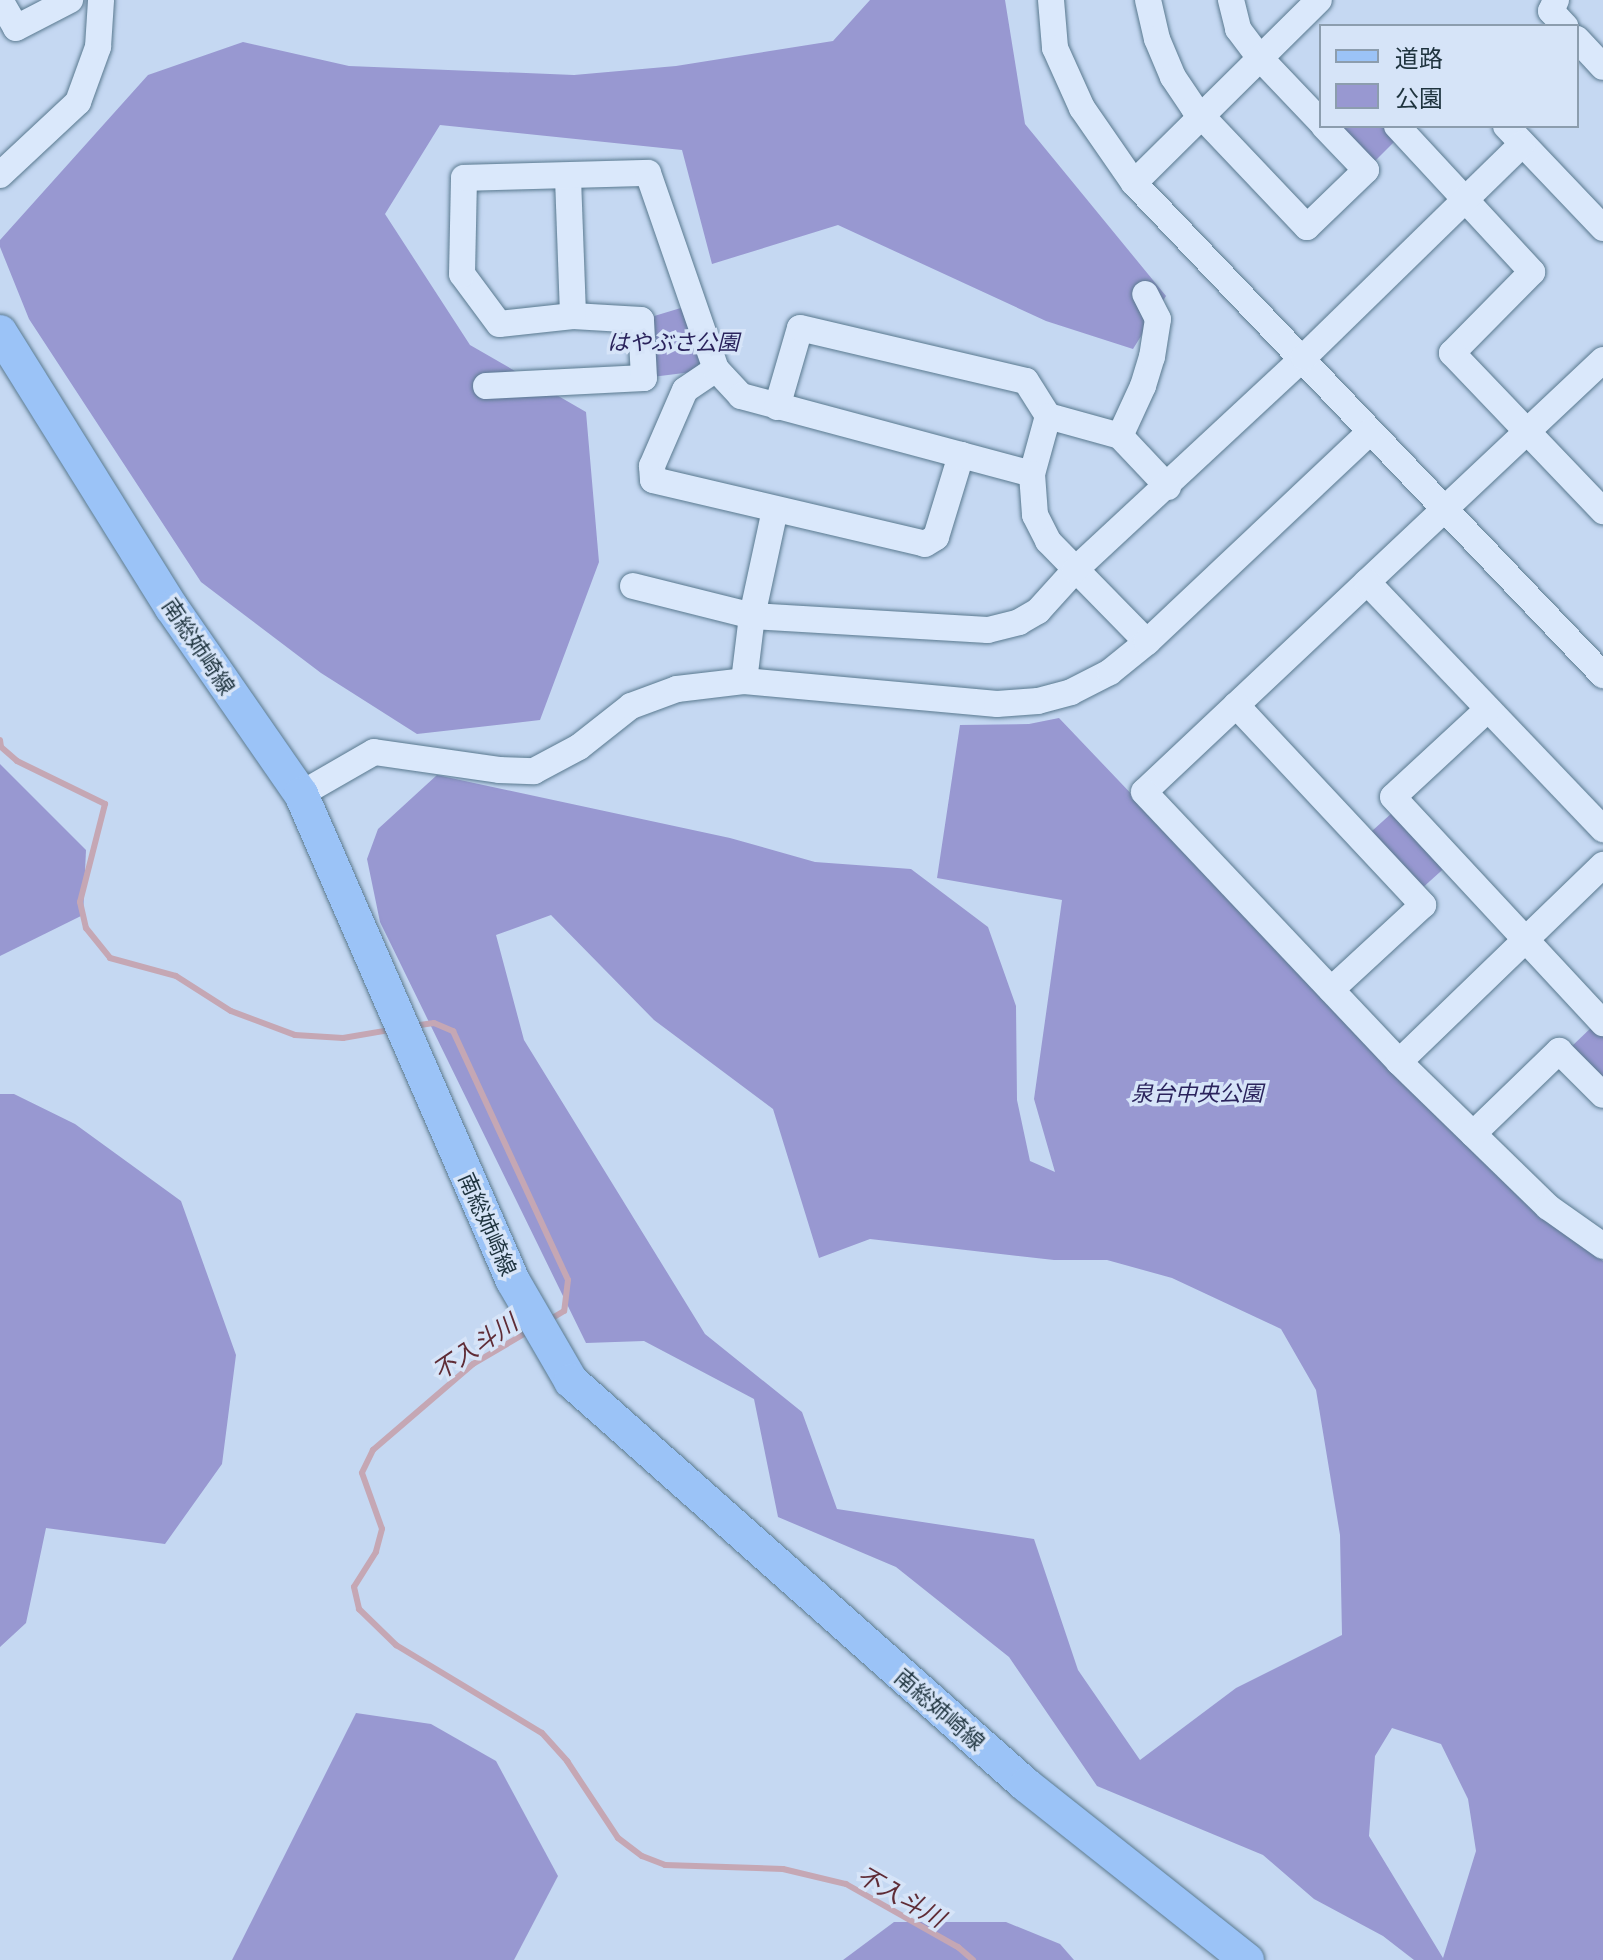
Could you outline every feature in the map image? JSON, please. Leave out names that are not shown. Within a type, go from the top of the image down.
[{"type":"main road","name":"南総姉崎線","points":[[0,332],[172,608],[301,794],[513,1281],[571,1381],[1026,1785],[1247,1960]]},
{"type":"street","points":[[0,0],[16,28],[70,0]]},
{"type":"street","points":[[1051,0],[1055,48],[1082,108],[1134,183],[1304,357],[1370,432],[1603,675]]},
{"type":"street","points":[[1148,0],[1157,39],[1173,77],[1201,117],[1307,227],[1366,170],[1327,128]]},
{"type":"street","points":[[1231,0],[1238,29],[1260,58],[1319,120]]},
{"type":"street","points":[[1134,183],[1319,0]]},
{"type":"street","points":[[1556,0],[1551,11],[1563,24]]},
{"type":"street","points":[[0,175],[78,102],[98,47],[103,1]]},
{"type":"street","points":[[1579,41],[1603,67]]},
{"type":"street","points":[[1399,128],[1463,201],[1532,272],[1452,353],[1603,511]]},
{"type":"street","points":[[633,586],[752,616],[988,630],[1019,622],[1038,611],[1075,570],[1168,487],[1463,201],[1514,135],[1601,221]]},
{"type":"street","points":[[486,386],[644,378],[641,320],[573,316],[499,324],[462,274],[464,178],[568,178],[648,173],[716,369],[741,396],[1032,474]]},
{"type":"street","points":[[568,178],[573,316]]},
{"type":"street","points":[[1120,436],[1143,386],[1152,357],[1158,319],[1145,294]]},
{"type":"street","points":[[777,407],[800,328],[1026,381],[1048,416],[1120,436],[1168,487]]},
{"type":"street","points":[[1603,360],[1144,792],[1399,1062],[1548,1207],[1603,1246]]},
{"type":"street","points":[[716,369],[685,390],[652,466],[653,480],[925,544],[936,537],[961,455]]},
{"type":"street","points":[[1048,416],[1032,474],[1035,515],[1048,541],[1147,642]]},
{"type":"street","points":[[301,794],[374,752],[499,770],[534,771],[579,747],[631,706],[677,689],[744,681],[985,703],[1038,701],[1071,692],[1110,672],[1147,642],[1370,432]]},
{"type":"street","points":[[744,681],[752,616],[775,510]]},
{"type":"street","points":[[1367,582],[1603,829]]},
{"type":"street","points":[[1236,705],[1423,905],[1331,990]]},
{"type":"street","points":[[1488,709],[1393,797],[1603,1023]]},
{"type":"street","points":[[1399,1062],[1603,865]]},
{"type":"street","points":[[1473,1134],[1559,1051],[1603,1095]]},
{"type":"green space","points":[[870,0],[1005,0],[1025,124],[1166,296],[1133,349],[1046,321],[838,225],[712,264],[682,150],[440,125],[385,214],[470,345],[586,412],[599,562],[540,720],[417,734],[321,673],[201,582],[29,319],[0,247],[0,240],[148,75],[243,42],[349,66],[574,75],[676,66],[833,41]]},
{"type":"green space","points":[[1333,128],[1399,128],[1403,133],[1366,170]]},
{"type":"green space","name":"はやぶさ公園","points":[[694,304],[716,369],[644,378],[641,320]]},
{"type":"green space","name":"泉台中央公園","points":[[1059,718],[1139,802],[1603,1261],[1603,1960],[1414,1960],[1383,1936],[1314,1899],[1263,1855],[1097,1786],[1009,1657],[896,1567],[778,1517],[754,1399],[644,1341],[586,1343],[380,922],[367,859],[378,829],[437,775],[730,838],[815,862],[911,869],[988,927],[1016,1006],[1017,1100],[1030,1161],[1055,1172],[1034,1099],[1062,900],[937,878],[960,725],[1029,724]],"holes":[[[551,915],[654,1020],[773,1109],[819,1258],[870,1239],[1054,1260],[1107,1260],[1172,1278],[1281,1329],[1316,1390],[1340,1535],[1342,1635],[1236,1688],[1140,1760],[1078,1670],[1034,1539],[837,1509],[802,1412],[705,1334],[524,1040],[496,935]],[[1392,1728],[1441,1744],[1468,1799],[1476,1851],[1443,1958],[1369,1836],[1375,1756]]]},
{"type":"green space","points":[[0,764],[86,850],[83,915],[0,956]]},
{"type":"green space","points":[[1393,812],[1444,868],[1420,890],[1369,833]]},
{"type":"green space","points":[[1595,1024],[1603,1032],[1603,1080],[1571,1047]]},
{"type":"green space","points":[[0,1094],[14,1094],[75,1124],[181,1201],[236,1355],[222,1464],[165,1544],[46,1528],[26,1623],[0,1647]]},
{"type":"green space","points":[[356,1713],[431,1724],[496,1761],[558,1876],[514,1960],[232,1960]]},
{"type":"green space","points":[[894,1922],[1006,1922],[1060,1944],[1074,1960],[843,1960]]},
{"type":"waterway","name":"不入斗川","points":[[0,740],[1,747],[17,761],[105,804],[80,902],[86,928],[110,958],[176,976],[231,1011],[295,1035],[343,1038],[390,1030]]},
{"type":"waterway","name":"不入斗川","points":[[413,1026],[434,1023],[453,1031],[568,1280],[564,1311],[549,1320]]},
{"type":"waterway","name":"不入斗川","points":[[529,1331],[473,1364],[373,1450],[362,1473],[382,1529],[376,1552],[354,1587],[359,1609],[396,1645],[542,1733],[567,1761],[618,1838],[642,1856],[665,1865],[783,1869],[846,1884],[958,1947],[973,1960]]}]
